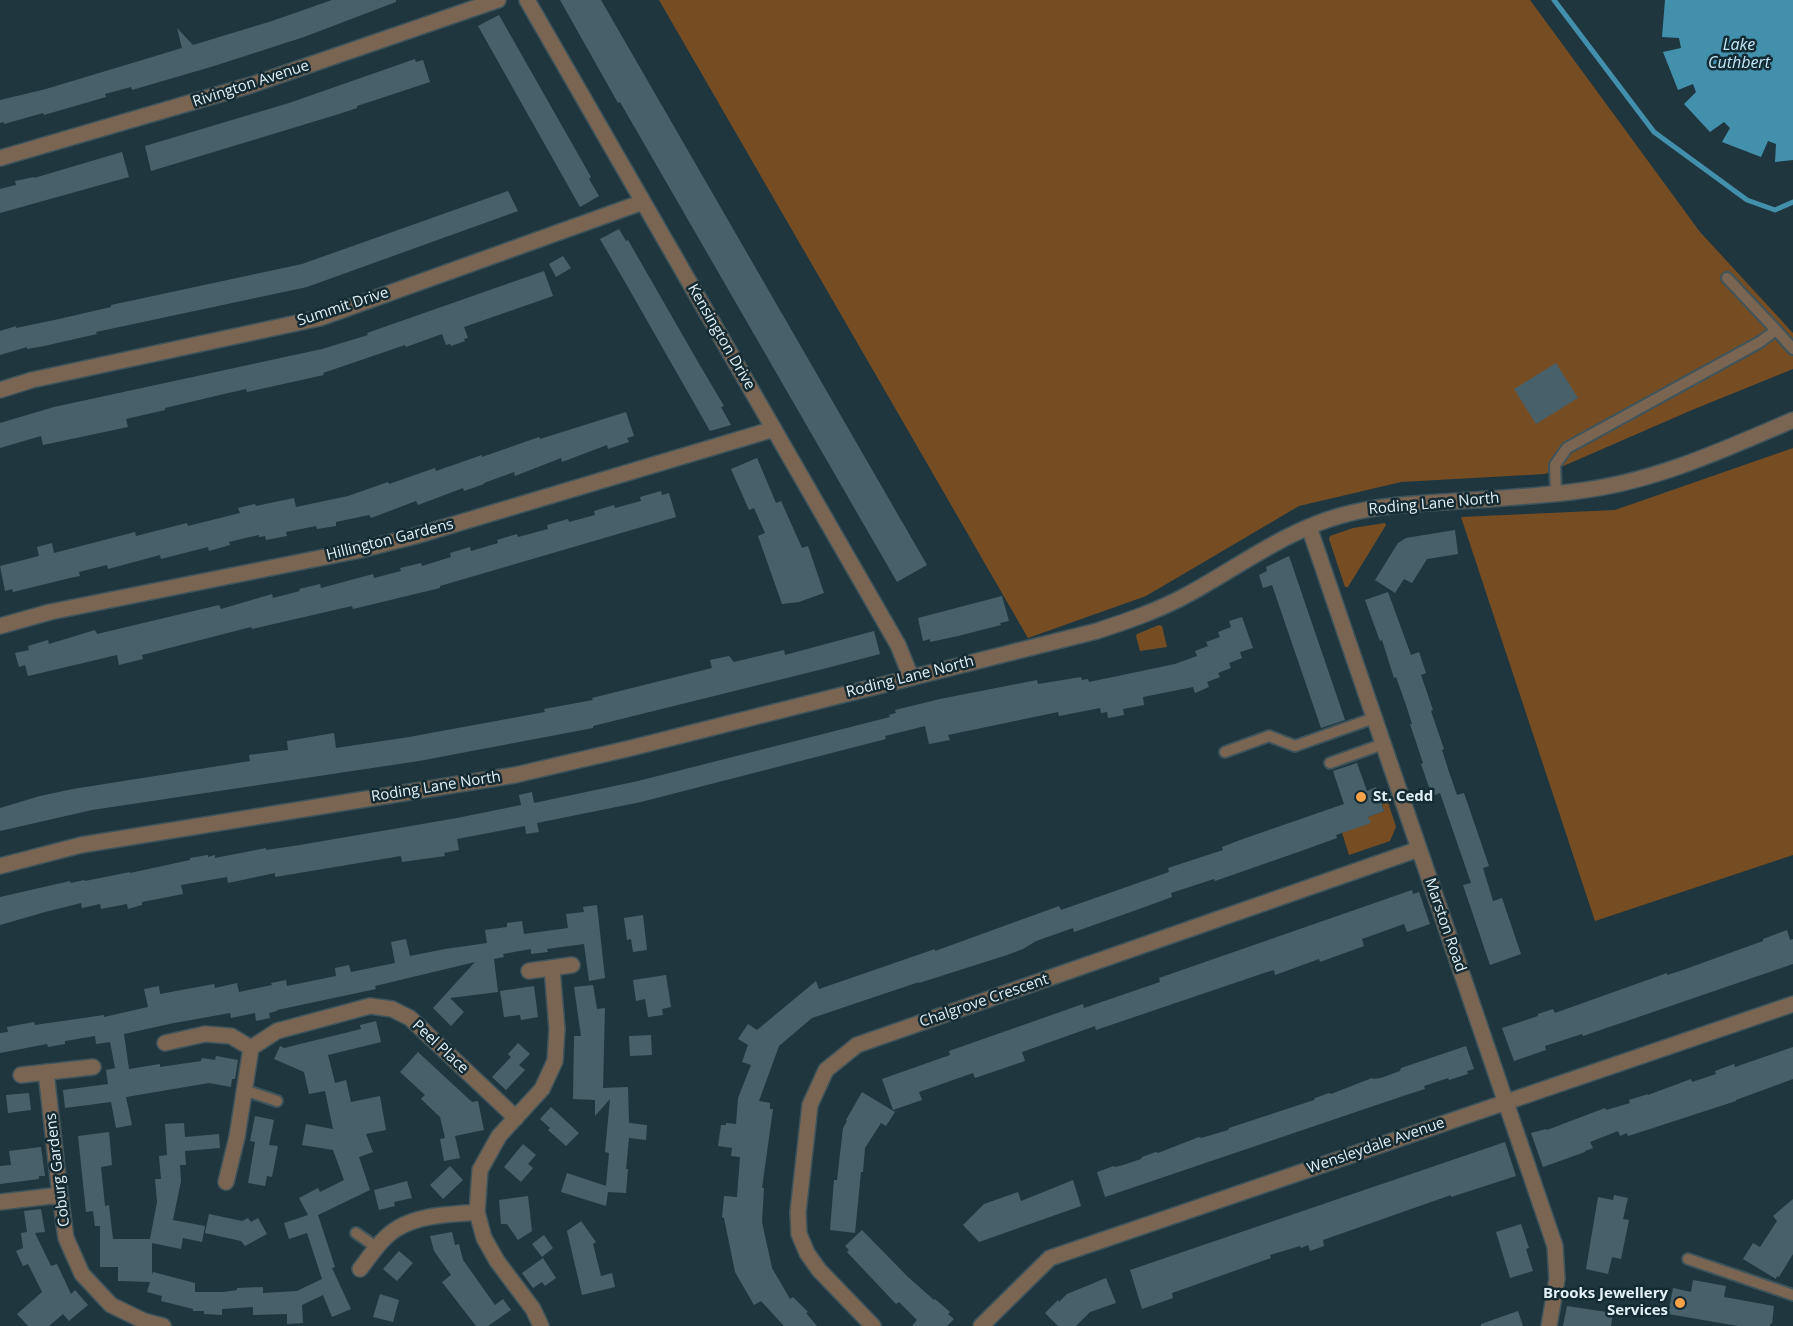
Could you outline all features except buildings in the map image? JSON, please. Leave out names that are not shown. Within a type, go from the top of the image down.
[{"type":"street","name":"Rivington Avenue","points":[[0,158],[251,85],[498,0]]},
{"type":"street","name":"Kensington Drive","points":[[527,0],[898,645],[911,677]]},
{"type":"street","name":"Summit Drive","points":[[0,390],[32,380],[320,318],[643,202]]},
{"type":"street","name":"Roding Lane North","points":[[0,866],[81,845],[515,775],[631,748],[1097,631],[1143,615],[1185,596],[1277,543],[1340,515],[1370,508],[1556,493],[1620,484],[1701,459],[1793,420]]},
{"type":"street","name":"Hillington Gardens","points":[[0,626],[50,612],[349,553],[404,539],[774,429]]},
{"type":"street","name":"Marston Road","points":[[1309,528],[1555,1246],[1557,1280],[1549,1326]]},
{"type":"street","name":"Chalgrove Crescent","points":[[873,1326],[819,1270],[807,1253],[800,1234],[798,1212],[810,1105],[826,1070],[857,1045],[1419,849]]},
{"type":"street","points":[[529,971],[572,966]]},
{"type":"street","points":[[541,1326],[533,1309],[497,1261],[484,1238],[477,1212],[480,1170],[499,1136],[542,1089],[555,1061],[557,1029],[552,968]]},
{"type":"street","name":"Wensleydale Avenue","points":[[981,1326],[1050,1258],[1793,1004]]},
{"type":"street","name":"Peel Place","points":[[251,1048],[277,1031],[370,1006],[392,1009],[410,1018],[516,1118]]},
{"type":"street","points":[[165,1043],[205,1034],[231,1036],[251,1048],[237,1137],[226,1182]]},
{"type":"street","points":[[21,1075],[93,1067]]},
{"type":"street","name":"Coburg Gardens","points":[[46,1072],[66,1238],[82,1274],[111,1305],[144,1321],[163,1326]]},
{"type":"street","points":[[0,1202],[60,1195]]},
{"type":"street","points":[[360,1269],[376,1247],[398,1228],[424,1218],[477,1212]]},
{"type":"lane","points":[[1727,278],[1793,349]]},
{"type":"lane","points":[[1556,493],[1555,465],[1567,448],[1760,342],[1776,330]]},
{"type":"lane","points":[[1225,752],[1269,736],[1295,746],[1374,718]]},
{"type":"lane","points":[[1330,763],[1383,744]]},
{"type":"lane","points":[[244,1090],[277,1101]]},
{"type":"lane","points":[[356,1233],[376,1247]]},
{"type":"lane","points":[[1688,1259],[1793,1295]]},
{"type":"shaded area","points":[[659,0],[1530,0],[1700,232],[1793,333],[1793,369],[1545,474],[1401,482],[1299,506],[1146,596],[1028,638]]},
{"type":"shaded area","points":[[1793,448],[1793,855],[1595,921],[1461,517],[1615,510]]},
{"type":"shaded area","points":[[1385,523],[1386,525],[1348,587],[1345,587],[1329,539],[1330,536],[1353,528]]},
{"type":"shaded area","points":[[1159,625],[1162,626],[1167,647],[1140,651],[1137,634]]},
{"type":"shaded area","points":[[1388,802],[1396,827],[1390,841],[1349,855],[1340,826],[1356,828],[1370,823],[1368,817],[1384,811],[1382,804]]},
{"type":"water","name":"Lake Cuthbert","points":[[1665,0],[1793,0],[1793,160],[1775,162],[1776,144],[1768,141],[1761,157],[1722,142],[1730,128],[1724,122],[1710,132],[1684,104],[1696,92],[1693,84],[1678,90],[1663,52],[1681,48],[1679,38],[1662,37]]},
{"type":"waterway","points":[[1554,0],[1654,132],[1747,200],[1775,210],[1793,202]]},
{"type":"place","name":"St. Cedd","points":[[1361,797]]},
{"type":"place","name":"Brooks Jewellery Services","points":[[1680,1303]]}]
